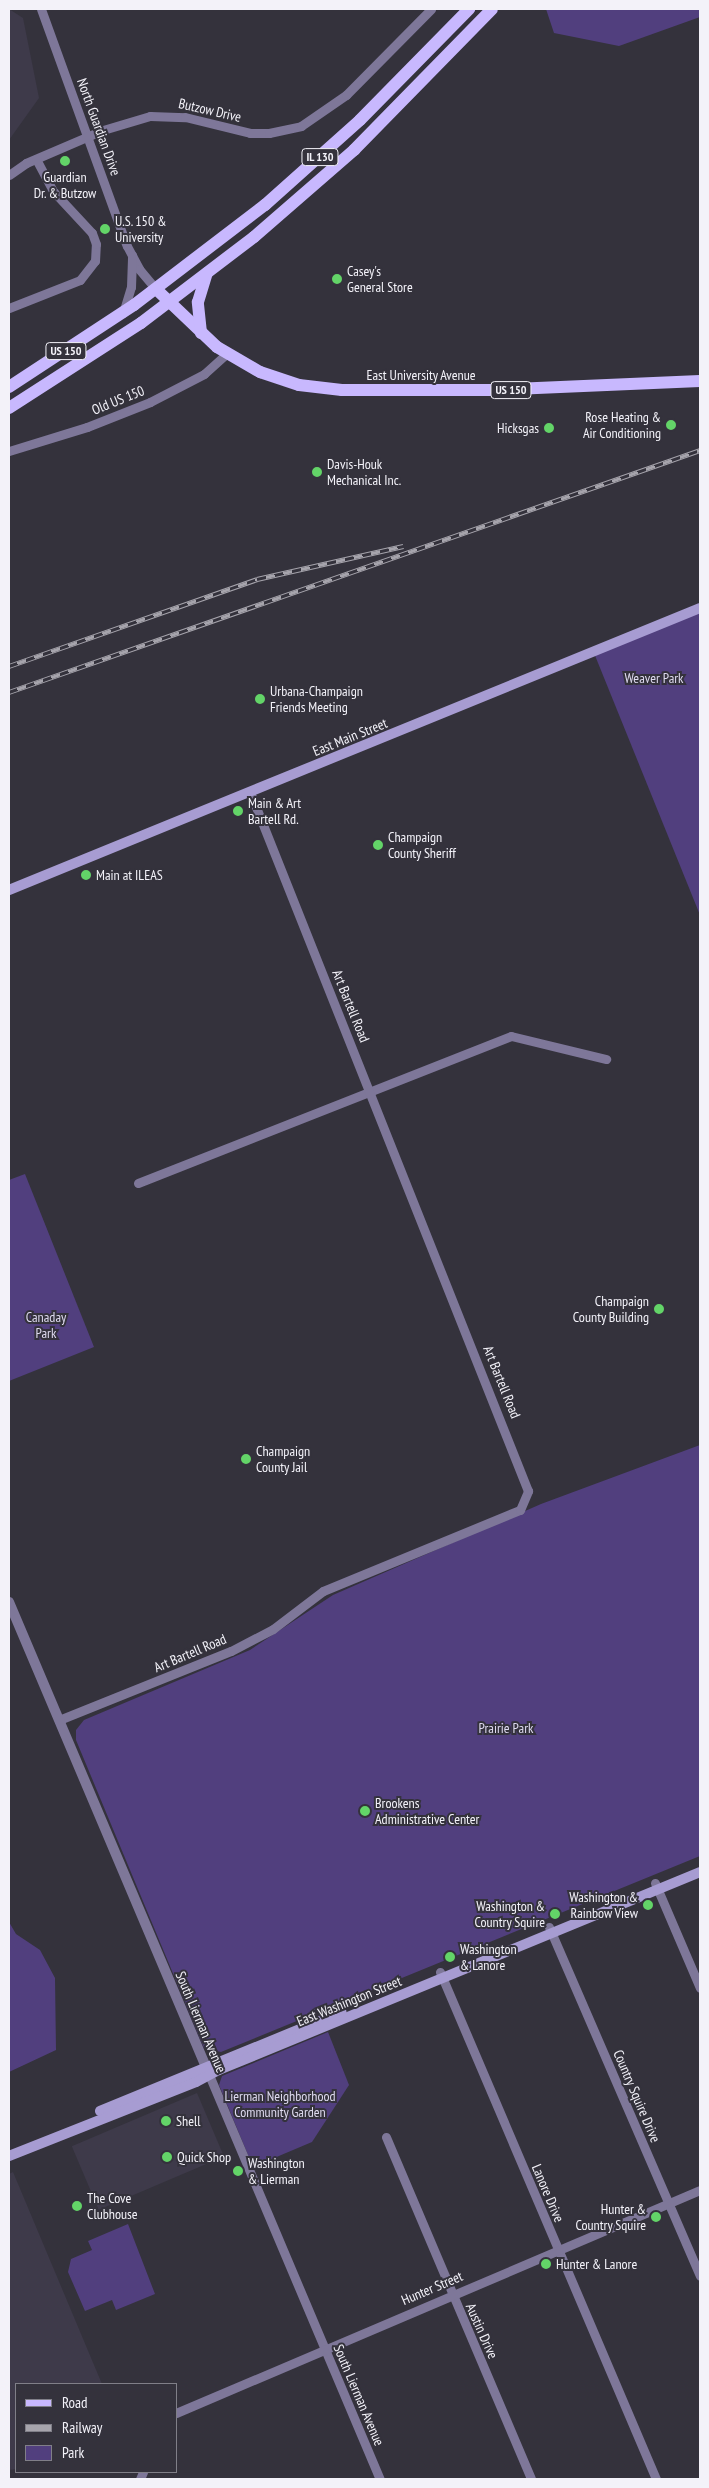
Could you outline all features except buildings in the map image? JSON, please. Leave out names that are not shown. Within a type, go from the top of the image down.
[{"type":"main road","name":"IL 130","points":[[156,289],[315,162],[399,82],[469,9]]},
{"type":"main road","name":"IL 130","points":[[207,273],[354,150],[492,9]]},
{"type":"main road","points":[[168,303],[207,273]]},
{"type":"main road","points":[[201,333],[198,302],[207,273]]},
{"type":"main road","name":"East University Avenue","points":[[156,289],[168,303],[201,333],[227,353],[278,379],[342,390],[563,389],[700,381]]},
{"type":"main road","name":"US 150","points":[[9,387],[123,313],[156,289]]},
{"type":"main road","name":"US 150","points":[[9,408],[168,303]]},
{"type":"main road","name":"East Main Street","points":[[9,890],[700,608]]},
{"type":"main road","name":"East Washington Street","points":[[9,2156],[207,2071],[656,1886],[700,1865]]},
{"type":"main road","name":"East Washington Street","points":[[656,1886],[700,1872]]},
{"type":"main road","name":"East Washington Street","points":[[9,2148],[207,2071]]},
{"type":"street","name":"North Guardian Drive","points":[[41,9],[132,255],[156,289]]},
{"type":"street","name":"Butzow Drive","points":[[9,175],[36,159],[133,120],[170,115],[250,133],[269,133],[301,126],[346,95],[431,9]]},
{"type":"street","points":[[9,308],[80,280],[95,261],[96,244],[92,233],[53,191],[36,159]]},
{"type":"street","name":"North Guardian Drive","points":[[123,313],[131,287],[132,255]]},
{"type":"street","name":"Old US 150","points":[[9,451],[87,427],[145,404],[204,374],[227,353]]},
{"type":"street","name":"Art Bartell Road","points":[[59,1720],[231,1651],[273,1629],[323,1591],[505,1517],[524,1506],[527,1484],[250,792]]},
{"type":"street","points":[[138,1183],[511,1036],[606,1058]]},
{"type":"street","name":"South Lierman Avenue","points":[[9,1602],[380,2479]]},
{"type":"street","points":[[656,1886],[700,1988]]},
{"type":"street","name":"Country Squire Drive","points":[[550,1930],[700,2276]]},
{"type":"street","name":"Lanore Drive","points":[[441,1975],[656,2479]]},
{"type":"street","name":"Austin Drive","points":[[386,2137],[451,2295],[531,2479]]},
{"type":"street","name":"Hunter Street","points":[[178,2412],[324,2348],[700,2190]]},
{"type":"shaded area","points":[[9,9],[23,18],[39,98],[9,140]]},
{"type":"shaded area","points":[[197,2093],[224,2157],[99,2210],[72,2146]]},
{"type":"shaded area","points":[[13,2172],[102,2383],[15,2383],[15,2469],[9,2470],[9,2174]]},
{"type":"green space","points":[[546,9],[700,9],[700,17],[619,46],[554,33]]},
{"type":"green space","name":"Weaver Park","points":[[700,609],[700,915],[594,653]]},
{"type":"green space","name":"Canaday Park","points":[[25,1174],[94,1347],[9,1381],[9,1180]]},
{"type":"green space","name":"Prairie Park","points":[[700,1445],[700,1856],[221,2052],[204,2048],[76,1740],[76,1730],[84,1720],[250,1650],[333,1595],[541,1504]]},
{"type":"green space","points":[[9,1922],[16,1934],[40,1950],[55,1978],[56,2050],[9,2072]]},
{"type":"green space","name":"Lierman Neighborhood Community Garden","points":[[328,2032],[349,2085],[312,2142],[253,2167],[219,2085],[222,2076]]},
{"type":"green space","points":[[128,2224],[155,2294],[116,2310],[112,2300],[85,2311],[68,2272],[71,2259],[92,2250],[88,2241]]},
{"type":"railway","points":[[9,692],[700,450]]},
{"type":"railway","points":[[9,666],[257,579],[403,546]]},
{"type":"place","name":"Guardian Dr. & Butzow","points":[[65,161]]},
{"type":"place","name":"U.S. 150 & University","points":[[105,229]]},
{"type":"place","name":"Casey's General Store","points":[[337,279]]},
{"type":"place","name":"Rose Heating & Air Conditioning","points":[[671,425]]},
{"type":"place","name":"Hicksgas","points":[[549,428]]},
{"type":"place","name":"Davis-Houk Mechanical Inc.","points":[[317,472]]},
{"type":"place","name":"Urbana-Champaign Friends Meeting","points":[[260,699]]},
{"type":"place","name":"Main & Art Bartell Rd.","points":[[238,811]]},
{"type":"place","name":"Champaign County Sheriff","points":[[378,845]]},
{"type":"place","name":"Main at ILEAS","points":[[86,875]]},
{"type":"place","name":"Champaign County Building","points":[[659,1309]]},
{"type":"place","name":"Champaign County Jail","points":[[246,1459]]},
{"type":"place","name":"Brookens Administrative Center","points":[[365,1811]]},
{"type":"place","name":"Washington & Rainbow View","points":[[648,1905]]},
{"type":"place","name":"Washington & Country Squire","points":[[555,1914]]},
{"type":"place","name":"Washington & Lanore","points":[[450,1957]]},
{"type":"place","name":"Shell","points":[[166,2121]]},
{"type":"place","name":"Quick Shop","points":[[167,2157]]},
{"type":"place","name":"Washington & Lierman","points":[[238,2171]]},
{"type":"place","name":"The Cove Clubhouse","points":[[77,2206]]},
{"type":"place","name":"Hunter & Country Squire","points":[[656,2217]]},
{"type":"place","name":"Hunter & Lanore","points":[[546,2264]]}]
